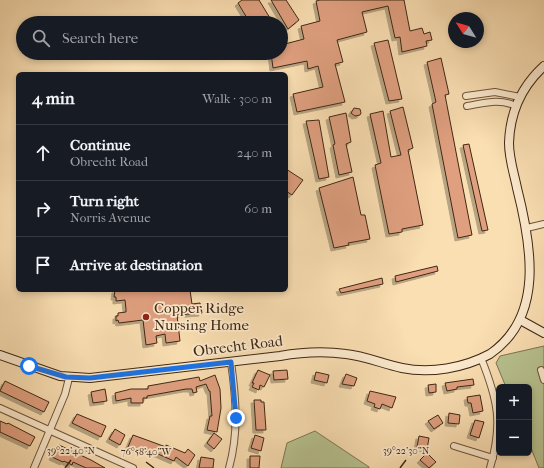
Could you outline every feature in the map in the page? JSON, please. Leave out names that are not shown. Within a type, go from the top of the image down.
[{"type":"street","name":"Obrecht Road","points":[[0,355],[69,378],[104,378],[319,351],[348,354],[402,368],[428,370],[444,368],[481,358],[507,341],[524,322],[532,303],[534,267],[527,228],[510,154],[510,132],[516,106],[520,97],[526,86],[544,66]]},
{"type":"street","points":[[466,96],[495,92],[520,97]]},
{"type":"street","points":[[467,106],[495,100],[507,102],[516,106]]},
{"type":"street","points":[[527,228],[544,224]]},
{"type":"street","points":[[524,322],[544,333]]},
{"type":"street","points":[[481,358],[490,382],[497,410],[497,439],[490,468]]},
{"type":"street","points":[[229,468],[234,446],[236,418],[231,362]]},
{"type":"street","points":[[540,370],[544,380]]},
{"type":"street","points":[[34,468],[65,394],[69,378]]},
{"type":"street","points":[[0,408],[133,468]]},
{"type":"street","points":[[454,446],[493,458]]},
{"type":"green space","points":[[544,346],[544,468],[539,468],[532,450],[532,384],[505,384],[496,363],[500,356]]},
{"type":"green space","points":[[315,431],[369,468],[281,468],[287,443]]},
{"type":"building","points":[[242,0],[259,0],[269,16],[246,16],[238,3]]},
{"type":"building","points":[[271,0],[286,0],[299,20],[288,29],[288,16],[280,16]]},
{"type":"building","points":[[404,0],[410,31],[422,28],[424,34],[430,32],[432,40],[426,41],[427,46],[402,52],[400,37],[395,38],[388,6],[362,12],[367,32],[337,40],[343,62],[335,64],[345,102],[297,112],[293,94],[323,87],[318,66],[308,69],[307,61],[273,68],[272,60],[288,60],[288,43],[304,39],[301,26],[320,21],[316,1]]},
{"type":"building","points":[[388,40],[402,99],[389,101],[374,43]]},
{"type":"building","points":[[441,58],[449,94],[445,95],[472,235],[458,238],[432,104],[436,102],[427,62]]},
{"type":"building","points":[[403,107],[413,148],[408,150],[423,225],[402,229],[402,232],[389,234],[375,165],[381,163],[370,114],[383,111],[391,157],[401,155],[390,111]]},
{"type":"building","points":[[354,108],[360,109],[360,115],[355,116],[351,113]]},
{"type":"building","points":[[346,113],[351,142],[346,144],[352,172],[339,175],[333,145],[335,144],[329,117]]},
{"type":"building","points":[[319,120],[329,177],[319,179],[306,121]]},
{"type":"building","points":[[469,144],[488,230],[482,231],[463,145]]},
{"type":"building","points":[[288,170],[303,180],[292,195],[288,192]]},
{"type":"building","points":[[353,177],[361,215],[365,215],[370,239],[348,243],[349,245],[334,248],[319,188]]},
{"type":"building","points":[[437,266],[438,271],[396,282],[395,276]]},
{"type":"building","points":[[382,278],[383,284],[341,293],[339,289]]},
{"type":"building","name":"Copper Ridge Nursing Home","points":[[115,292],[190,292],[192,304],[200,303],[202,313],[177,315],[180,341],[166,343],[165,334],[156,336],[157,343],[146,345],[143,320],[119,323],[118,320],[116,321],[116,316],[118,316],[118,313],[126,312],[126,309],[125,300],[116,301],[116,297],[114,297]]},
{"type":"building","points":[[258,370],[270,375],[264,387],[260,385],[259,390],[252,387],[254,383],[252,383]]},
{"type":"building","points":[[287,370],[288,379],[274,380],[273,371]]},
{"type":"building","points":[[316,372],[329,375],[327,383],[314,380]]},
{"type":"building","points":[[346,374],[357,378],[354,386],[342,384]]},
{"type":"building","points":[[215,375],[220,389],[221,408],[217,432],[207,430],[210,416],[212,416],[210,391],[206,384],[196,387],[197,392],[193,393],[192,389],[186,389],[147,396],[147,398],[143,398],[143,403],[131,403],[131,398],[116,401],[115,393],[131,389],[148,389],[148,386],[199,377],[200,381]]},
{"type":"building","points":[[473,379],[474,385],[457,387],[457,389],[447,391],[445,383]]},
{"type":"building","points":[[5,381],[49,402],[44,412],[0,391]]},
{"type":"building","points":[[436,384],[436,392],[429,393],[428,385]]},
{"type":"building","points":[[105,389],[107,401],[93,403],[91,392]]},
{"type":"building","points":[[370,391],[396,397],[392,408],[382,404],[380,409],[374,407],[375,404],[367,401]]},
{"type":"building","points":[[480,395],[483,411],[473,413],[471,403],[468,403],[467,397]]},
{"type":"building","points":[[254,400],[261,400],[261,402],[264,402],[266,430],[256,430]]},
{"type":"building","points":[[449,413],[460,415],[459,424],[448,423]]},
{"type":"building","points":[[77,414],[106,426],[101,437],[72,423]]},
{"type":"building","points":[[438,415],[443,423],[434,429],[428,421]]},
{"type":"building","points":[[475,420],[484,422],[479,438],[470,435]]},
{"type":"building","points":[[0,421],[7,424],[8,423],[35,437],[30,446],[0,432]]},
{"type":"building","points":[[115,429],[125,435],[120,445],[109,439]]},
{"type":"building","points":[[214,433],[222,439],[214,449],[207,443]]},
{"type":"building","points":[[133,435],[166,447],[166,445],[185,453],[188,449],[195,455],[188,466],[176,457],[174,461],[158,454],[128,447]]},
{"type":"building","points":[[255,435],[264,438],[261,451],[251,448]]},
{"type":"building","points":[[419,436],[429,438],[427,449],[417,447]]},
{"type":"building","points":[[59,445],[105,468],[86,468],[73,462],[72,465],[52,457]]},
{"type":"building","points":[[427,453],[436,462],[429,468],[420,460]]},
{"type":"building","points":[[250,456],[260,456],[259,468],[250,468]]},
{"type":"building","points":[[201,457],[214,459],[213,468],[199,468]]},
{"type":"place","name":"Copper Ridge Nursing Home","points":[[146,317]]},
{"type":"route","points":[[29,366],[69,378],[104,378],[231,362],[236,418]]}]
